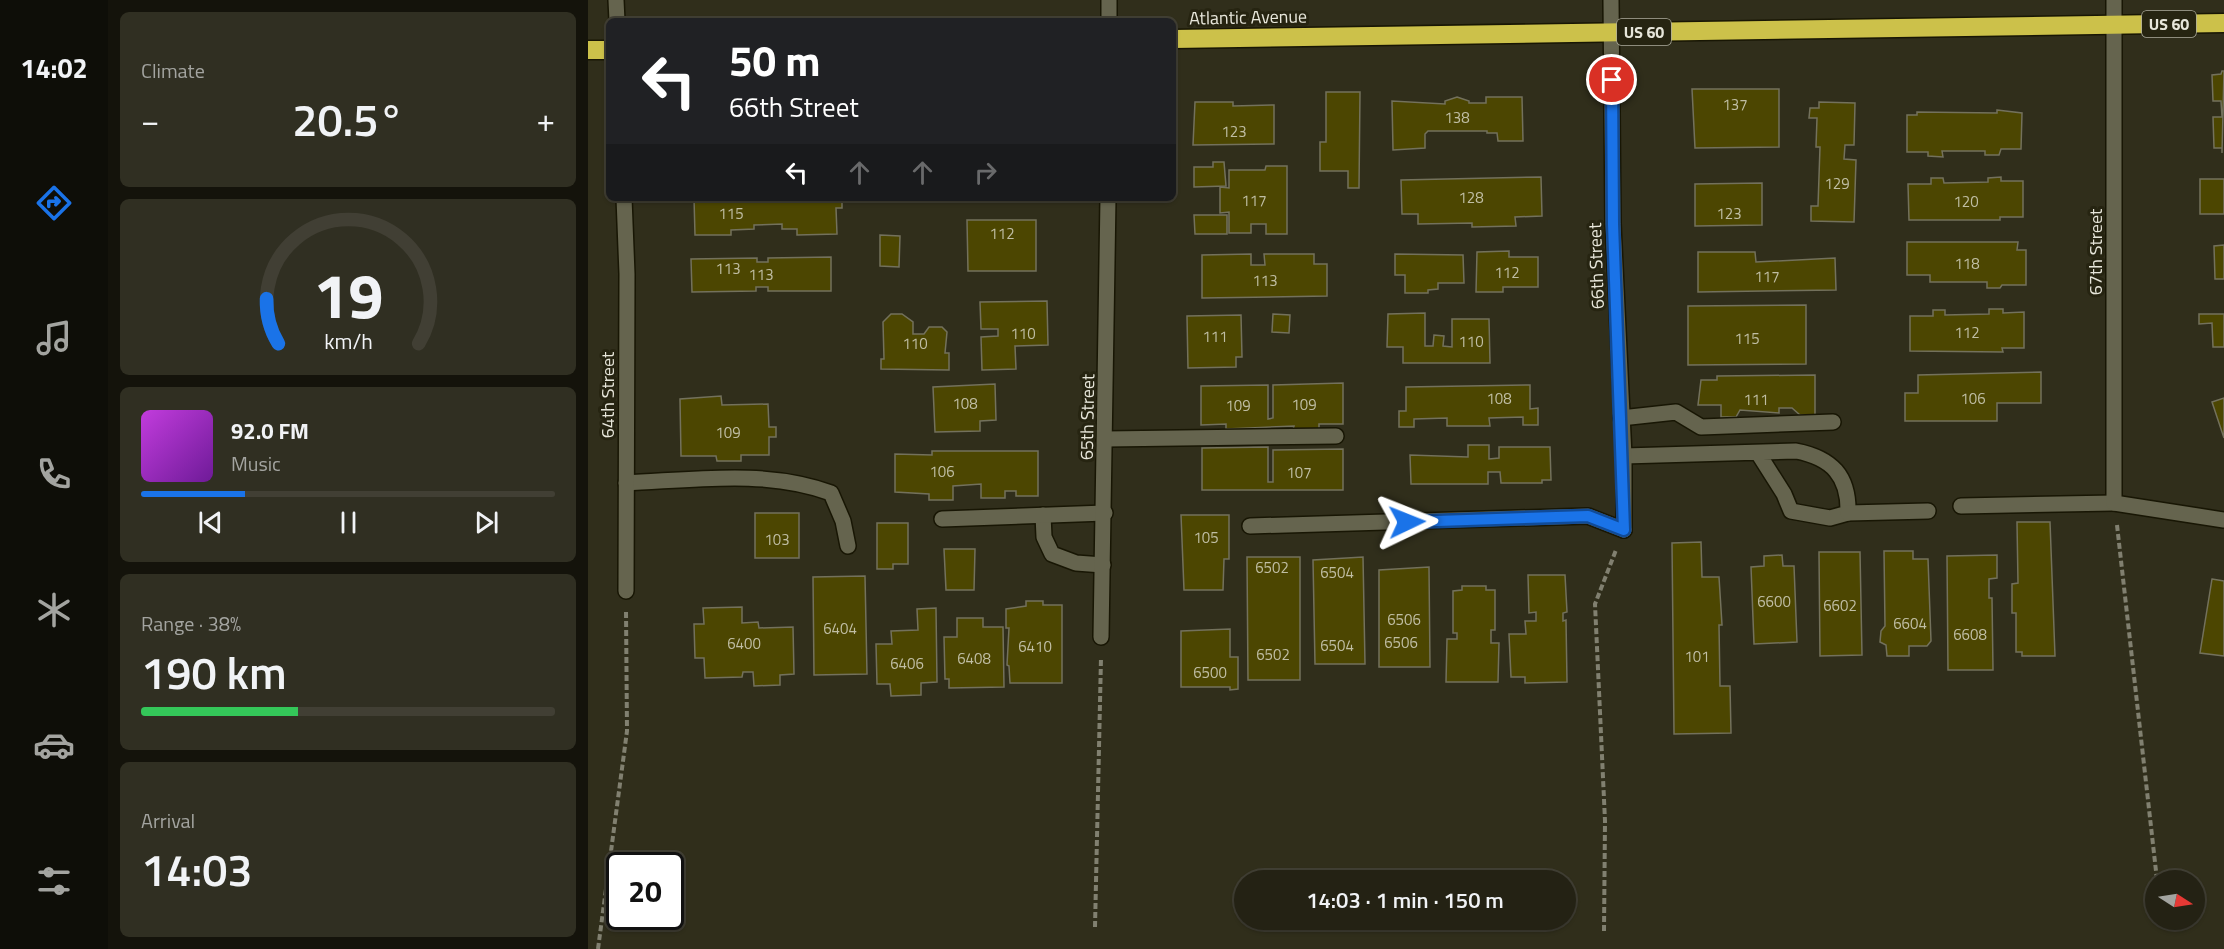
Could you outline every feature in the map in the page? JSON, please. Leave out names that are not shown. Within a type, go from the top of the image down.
[{"type":"highway","name":"Atlantic Avenue","points":[[1176,39],[2224,24]]},
{"type":"highway","points":[[588,50],[606,50]]},
{"type":"street","points":[[616,0],[617,18]]},
{"type":"street","points":[[1109,0],[1109,18]]},
{"type":"street","name":"66th Street","points":[[1611,0],[1613,224],[1624,456],[1624,530]]},
{"type":"street","name":"67th Street","points":[[2114,0],[2114,503]]},
{"type":"street","name":"64th Street","points":[[624,201],[627,274],[626,591]]},
{"type":"street","name":"65th Street","points":[[1101,637],[1105,513],[1108,201]]},
{"type":"street","points":[[1621,418],[1676,412],[1701,427],[1833,422]]},
{"type":"street","points":[[1106,439],[1336,436]]},
{"type":"street","points":[[1624,456],[1796,451],[1818,456],[1839,475],[1849,491],[1848,513]]},
{"type":"street","points":[[1758,453],[1791,511],[1830,518],[1848,513],[1928,511]]},
{"type":"street","points":[[626,483],[754,479],[803,483],[831,494],[843,521],[848,546]]},
{"type":"street","points":[[1960,506],[2114,503],[2224,520]]},
{"type":"street","points":[[942,519],[1105,513]]},
{"type":"street","points":[[1043,515],[1044,537],[1052,554],[1076,563],[1103,565]]},
{"type":"street","points":[[1250,526],[1588,516],[1624,530]]},
{"type":"path","points":[[2114,503],[2156,870]]},
{"type":"path","points":[[1604,931],[1605,821],[1595,604],[1624,530]]},
{"type":"path","points":[[598,949],[627,732],[626,591]]},
{"type":"path","points":[[1095,927],[1101,637]]},
{"type":"building","points":[[2224,71],[2222,153],[2222,148],[2214,148],[2213,117],[2222,117],[2221,101],[2213,101],[2212,75],[2221,74]]},
{"type":"building","points":[[1692,89],[1779,89],[1779,147],[1695,148]]},
{"type":"building","points":[[1326,92],[1360,92],[1359,188],[1348,188],[1348,171],[1320,171],[1320,142],[1326,142]]},
{"type":"building","points":[[1457,97],[1469,103],[1486,103],[1486,97],[1522,97],[1523,141],[1498,141],[1497,133],[1487,133],[1487,131],[1428,131],[1425,134],[1425,148],[1393,150],[1392,101],[1445,104],[1445,101]]},
{"type":"building","points":[[1195,102],[1233,102],[1233,106],[1274,105],[1274,144],[1193,145]]},
{"type":"building","points":[[1819,102],[1855,103],[1854,145],[1845,145],[1844,159],[1856,160],[1854,222],[1811,221],[1811,206],[1818,206],[1820,147],[1816,147],[1817,118],[1809,118],[1810,108],[1819,108]]},
{"type":"building","points":[[1997,110],[2022,113],[2021,149],[2001,149],[1999,155],[1985,155],[1985,151],[1942,151],[1943,157],[1928,156],[1928,152],[1907,152],[1907,115],[1917,115],[1917,112],[1997,113]]},
{"type":"building","points":[[1213,162],[1224,162],[1226,186],[1194,187],[1194,167],[1213,167]]},
{"type":"building","points":[[1266,166],[1287,166],[1287,234],[1266,234],[1266,224],[1251,224],[1251,233],[1229,233],[1229,212],[1220,213],[1220,187],[1229,188],[1229,170],[1265,170]]},
{"type":"building","points":[[1541,177],[1542,216],[1515,217],[1516,226],[1472,227],[1472,223],[1418,224],[1418,214],[1402,214],[1401,180]]},
{"type":"building","points":[[2001,177],[2001,181],[2023,181],[2023,217],[2000,217],[2000,220],[1909,220],[1908,184],[1931,184],[1931,178],[1943,178],[1944,183],[1988,182],[1988,178]]},
{"type":"building","points":[[2200,179],[2224,179],[2224,214],[2200,214]]},
{"type":"building","points":[[1762,183],[1762,225],[1695,226],[1695,184]]},
{"type":"building","points":[[694,201],[842,201],[842,208],[836,208],[837,234],[797,235],[797,229],[782,229],[782,224],[754,225],[754,229],[731,230],[731,235],[695,235]]},
{"type":"building","points":[[893,201],[1007,201],[1007,202]]},
{"type":"building","points":[[1194,215],[1227,215],[1227,234],[1195,234]]},
{"type":"building","points":[[967,220],[1036,220],[1036,271],[968,271]]},
{"type":"building","points":[[880,235],[900,236],[899,267],[880,266]]},
{"type":"building","points":[[1907,242],[2018,242],[2017,250],[2026,250],[2026,285],[2002,285],[2000,288],[1987,288],[1987,282],[1930,282],[1930,275],[1907,275]]},
{"type":"building","points":[[2224,245],[2224,279],[2215,279],[2214,246]]},
{"type":"building","points":[[1509,251],[1509,257],[1538,257],[1538,287],[1503,287],[1503,292],[1476,292],[1477,252]]},
{"type":"building","points":[[1698,252],[1755,252],[1756,262],[1835,258],[1836,290],[1698,292]]},
{"type":"building","points":[[1251,254],[1251,265],[1265,265],[1264,254],[1314,254],[1314,264],[1327,264],[1327,296],[1202,298],[1202,255]]},
{"type":"building","points":[[1395,254],[1463,255],[1464,283],[1438,283],[1438,289],[1428,290],[1428,293],[1405,293],[1405,275],[1395,275]]},
{"type":"building","points":[[831,257],[831,291],[768,291],[768,287],[756,287],[756,291],[692,292],[691,259],[757,258],[757,262],[768,262],[768,258]]},
{"type":"building","points":[[1047,301],[1048,345],[1015,346],[1016,369],[982,370],[981,337],[998,336],[998,329],[981,329],[980,302]]},
{"type":"building","points":[[1806,305],[1806,364],[1688,365],[1688,306]]},
{"type":"building","points":[[1989,309],[2003,309],[2003,313],[2024,312],[2024,348],[2002,348],[2003,352],[1910,351],[1910,316],[1933,316],[1933,310],[1945,310],[1945,315],[1989,314]]},
{"type":"building","points":[[1425,313],[1425,346],[1433,346],[1434,335],[1444,336],[1443,346],[1452,347],[1452,319],[1489,319],[1490,363],[1403,363],[1403,347],[1387,347],[1388,314]]},
{"type":"building","points":[[891,314],[902,314],[913,322],[913,334],[924,334],[929,327],[942,327],[947,332],[945,353],[949,353],[949,370],[881,369],[881,359],[884,359],[883,322]]},
{"type":"building","points":[[1273,314],[1290,315],[1289,333],[1272,332]]},
{"type":"building","points":[[2199,314],[2224,314],[2224,347],[2213,347],[2212,323],[2199,324]]},
{"type":"building","points":[[1241,315],[1242,357],[1236,357],[1236,367],[1188,368],[1187,316]]},
{"type":"building","points":[[2041,372],[2041,403],[1997,403],[1997,421],[1905,421],[1905,393],[1918,393],[1918,375]]},
{"type":"building","points":[[1815,375],[1815,415],[1800,415],[1792,408],[1779,408],[1779,413],[1740,410],[1736,417],[1721,417],[1721,405],[1698,405],[1701,380],[1717,380],[1717,376]]},
{"type":"building","points":[[1343,383],[1343,424],[1319,424],[1319,430],[1293,430],[1294,426],[1226,429],[1226,424],[1201,425],[1201,386],[1268,385],[1268,419],[1273,418],[1273,385]]},
{"type":"building","points":[[995,384],[996,420],[980,421],[980,431],[935,432],[933,387]]},
{"type":"building","points":[[1530,385],[1530,409],[1538,408],[1538,425],[1523,425],[1523,417],[1489,418],[1490,426],[1447,426],[1447,418],[1414,419],[1414,427],[1399,427],[1399,411],[1406,411],[1406,387]]},
{"type":"building","points":[[721,396],[722,405],[768,404],[769,427],[776,427],[776,437],[769,437],[769,455],[741,455],[741,461],[717,461],[716,456],[681,456],[680,399]]},
{"type":"building","points":[[2224,398],[2224,438],[2212,402]]},
{"type":"building","points":[[1468,445],[1489,445],[1489,459],[1499,458],[1499,447],[1550,447],[1551,480],[1542,480],[1542,483],[1501,483],[1500,472],[1488,472],[1488,484],[1411,484],[1410,455],[1468,457]]},
{"type":"building","points":[[1268,447],[1268,482],[1273,482],[1273,450],[1343,449],[1343,490],[1202,490],[1202,448]]},
{"type":"building","points":[[932,451],[1038,451],[1038,496],[1016,496],[1016,491],[1005,491],[1005,498],[981,498],[981,484],[953,486],[953,500],[929,500],[929,494],[895,492],[895,454],[932,455]]},
{"type":"building","points":[[755,513],[799,513],[799,558],[755,558]]},
{"type":"building","points":[[1181,515],[1229,515],[1229,559],[1224,559],[1223,590],[1184,590]]},
{"type":"building","points":[[2017,522],[2050,522],[2055,656],[2022,656],[2022,652],[2016,652],[2016,613],[2012,613],[2012,584],[2018,583]]},
{"type":"building","points":[[877,523],[908,523],[908,564],[893,564],[893,569],[877,569]]},
{"type":"building","points":[[1701,542],[1702,577],[1719,577],[1722,625],[1719,625],[1720,686],[1730,686],[1731,733],[1674,734],[1672,543]]},
{"type":"building","points":[[944,549],[975,549],[974,590],[946,590]]},
{"type":"building","points":[[1884,551],[1913,551],[1913,559],[1928,559],[1931,641],[1927,646],[1909,646],[1909,656],[1887,656],[1886,645],[1880,642],[1881,631],[1885,626]]},
{"type":"building","points":[[1819,552],[1860,552],[1862,655],[1820,656]]},
{"type":"building","points":[[1782,555],[1783,566],[1794,566],[1797,642],[1754,644],[1751,567],[1764,566],[1764,556]]},
{"type":"building","points":[[1997,555],[1997,578],[1989,579],[1989,598],[1992,598],[1993,670],[1948,670],[1947,556]]},
{"type":"building","points":[[1247,557],[1300,557],[1300,680],[1248,680]]},
{"type":"building","points":[[1363,557],[1365,664],[1315,664],[1313,560]]},
{"type":"building","points":[[1429,567],[1430,667],[1379,667],[1379,570]]},
{"type":"building","points":[[1528,575],[1565,575],[1567,612],[1563,613],[1563,621],[1566,620],[1567,682],[1525,683],[1525,677],[1511,677],[1509,634],[1526,634],[1525,621],[1536,621],[1536,612],[1529,613]]},
{"type":"building","points":[[865,576],[867,674],[814,675],[813,577]]},
{"type":"building","points":[[2212,579],[2224,581],[2224,656],[2200,653]]},
{"type":"building","points":[[1462,586],[1486,586],[1486,590],[1495,590],[1495,630],[1491,630],[1491,643],[1499,643],[1498,682],[1446,682],[1447,639],[1457,639],[1457,633],[1453,633],[1453,591],[1462,590]]},
{"type":"building","points":[[1026,601],[1043,601],[1043,605],[1062,605],[1062,683],[1010,683],[1009,666],[1007,665],[1009,628],[1006,628],[1006,609],[1026,606]]},
{"type":"building","points":[[742,607],[742,623],[758,622],[759,628],[793,627],[794,674],[780,675],[780,685],[754,686],[753,672],[743,672],[742,677],[705,678],[704,658],[695,658],[694,624],[704,624],[703,608]]},
{"type":"building","points":[[936,608],[937,682],[921,683],[921,695],[891,696],[890,684],[877,684],[876,644],[892,644],[891,631],[918,630],[917,609]]},
{"type":"building","points":[[957,618],[983,618],[983,627],[1003,627],[1004,687],[949,688],[949,679],[945,679],[944,637],[957,637]]},
{"type":"building","points":[[1230,629],[1230,657],[1238,657],[1238,689],[1181,687],[1181,631]]},
{"type":"route","points":[[1407,522],[1588,516],[1624,530],[1624,456],[1613,224],[1612,80]]}]
